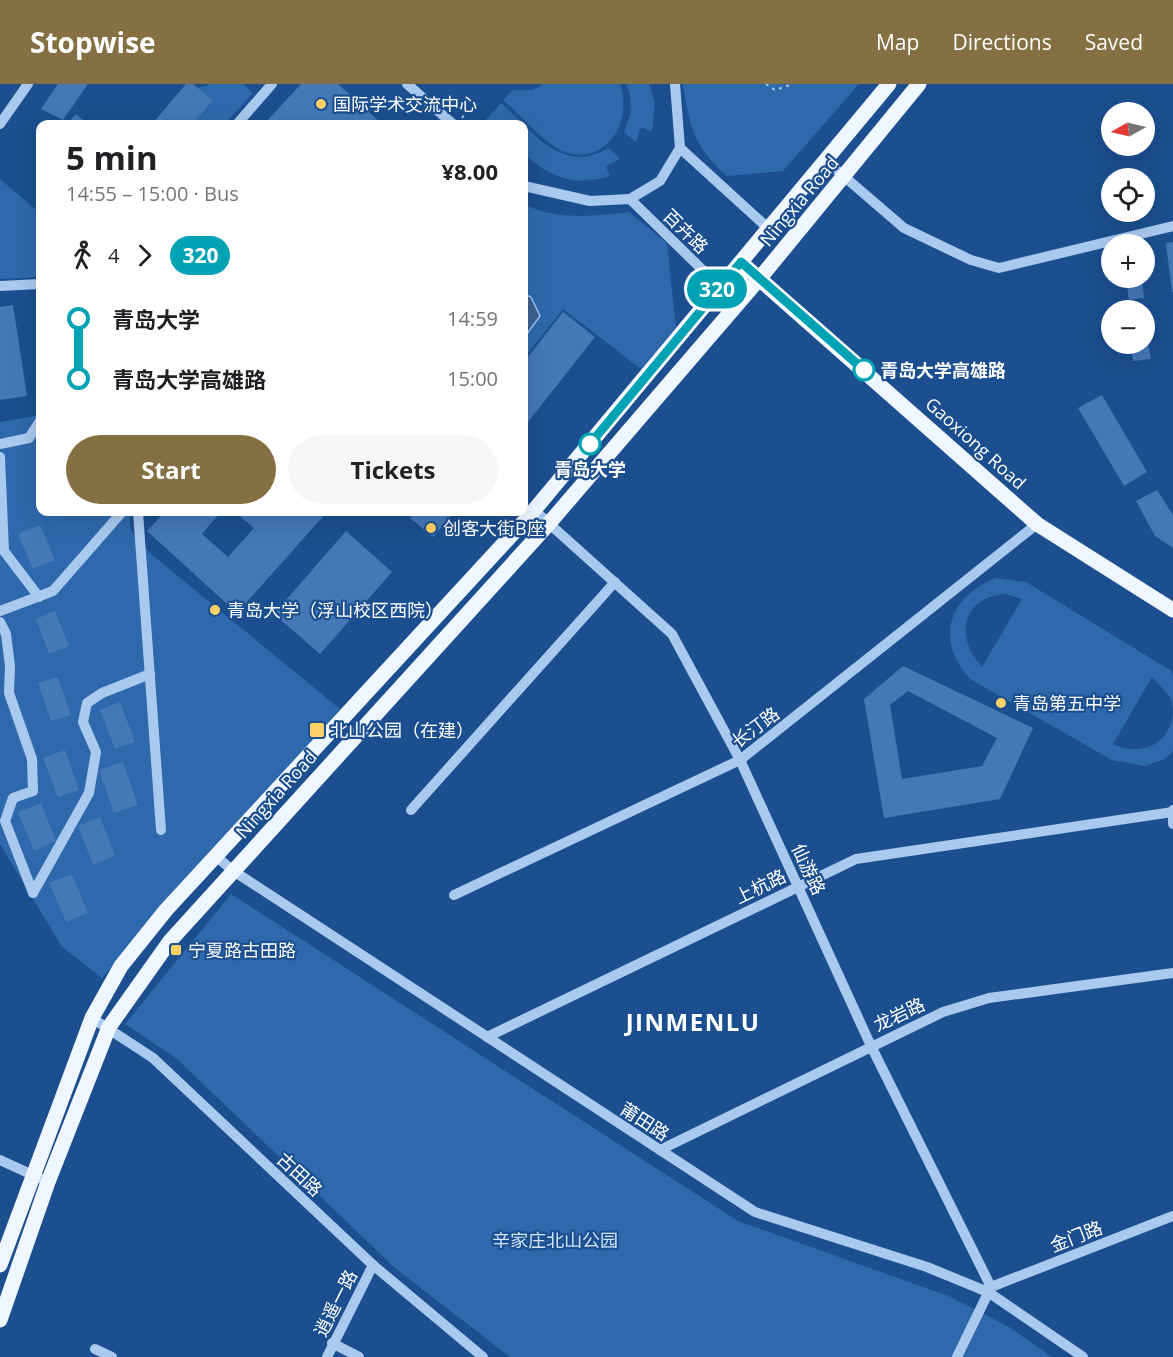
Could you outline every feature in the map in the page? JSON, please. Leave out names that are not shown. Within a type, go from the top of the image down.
[{"type":"main road","name":"Ningxia Road","points":[[0,1266],[92,1018],[122,966],[166,910],[534,510],[889,84]]},
{"type":"main road","name":"Ningxia Road","points":[[0,1320],[48,1182],[109,1027],[170,941],[232,870],[550,523],[760,278],[919,84]]},
{"type":"main road","name":"Gaoxiong Road","points":[[741,262],[1037,524],[1173,610]]},
{"type":"street","points":[[0,124],[28,84]]},
{"type":"street","points":[[240,120],[272,84]]},
{"type":"street","points":[[407,84],[448,120]]},
{"type":"street","points":[[528,187],[590,201],[630,199],[660,181],[680,148],[675,84]]},
{"type":"street","points":[[680,148],[770,229]]},
{"type":"street","points":[[825,160],[904,228],[971,260],[999,268],[1173,226]]},
{"type":"street","name":"百卉路","points":[[630,199],[719,286]]},
{"type":"street","points":[[0,286],[36,286]]},
{"type":"street","points":[[0,444],[29,438],[36,427]]},
{"type":"street","points":[[0,457],[4,551],[39,597]]},
{"type":"street","name":"仙游路","points":[[534,510],[672,633],[740,760],[872,1046],[989,1290]]},
{"type":"street","points":[[0,611],[53,591],[119,516]]},
{"type":"street","points":[[138,516],[161,830]]},
{"type":"street","name":"长汀路","points":[[454,895],[740,760],[1037,524]]},
{"type":"street","points":[[411,810],[615,582]]},
{"type":"street","points":[[0,622],[6,634],[10,666],[9,693],[32,759],[33,791],[13,798],[5,820],[33,893],[89,793],[96,752],[83,722],[87,703],[102,693],[150,674]]},
{"type":"street","points":[[1173,811],[1173,824]]},
{"type":"street","name":"上杭路","points":[[487,1036],[856,859],[1173,811]]},
{"type":"street","name":"莆田路","points":[[217,856],[232,870],[755,1212],[927,1267],[989,1290],[1083,1357]]},
{"type":"street","name":"龙岩路","points":[[660,1150],[943,1012],[988,998],[1173,973]]},
{"type":"street","name":"古田路","points":[[92,1018],[153,1058],[373,1264],[483,1357]]},
{"type":"street","points":[[0,1160],[33,1173],[48,1182]]},
{"type":"street","name":"金门路","points":[[989,1290],[1173,1216]]},
{"type":"street","name":"逍遥一路","points":[[327,1357],[373,1264]]},
{"type":"street","points":[[957,1357],[989,1290]]},
{"type":"street","points":[[332,1343],[359,1357]]},
{"type":"street","points":[[95,1348],[112,1357]]},
{"type":"path","points":[[766,84],[775,90],[793,84]]},
{"type":"green space","points":[[211,84],[243,84],[253,93],[229,120],[196,120],[213,100],[198,88]]},
{"type":"green space","points":[[544,84],[620,84],[623,100],[618,130],[599,150],[586,154],[571,154],[555,147],[528,124],[528,120],[524,120],[503,100],[513,90],[532,90]]},
{"type":"green space","points":[[626,84],[649,84],[655,103],[652,131],[641,127],[636,142],[624,132],[631,108]]},
{"type":"green space","points":[[683,84],[859,84],[783,171],[727,176],[707,156],[695,135]]},
{"type":"green space","points":[[501,103],[519,120],[486,120]]},
{"type":"green space","points":[[528,129],[549,147],[562,154],[577,157],[592,155],[609,148],[620,159],[606,166],[610,176],[586,181],[564,178],[528,157]]},
{"type":"green space","points":[[0,179],[36,210],[36,277],[0,279]]},
{"type":"green space","points":[[528,205],[547,213],[575,216],[629,212],[667,243],[676,327],[641,369],[563,309],[528,353],[528,332],[540,316],[531,297],[528,296]]},
{"type":"green space","points":[[36,416],[36,516],[129,516],[131,531],[151,554],[340,709],[102,978],[62,947],[0,844],[0,422]]},
{"type":"green space","points":[[996,578],[1026,582],[1170,670],[1173,675],[1173,709],[1170,697],[1152,677],[1113,744],[1134,749],[1152,745],[1166,733],[1173,713],[1173,751],[1165,759],[1145,766],[1112,760],[970,679],[952,649],[950,635],[952,621],[958,608],[967,596]],"holes":[[[1006,594],[1022,599],[982,667],[973,655],[966,632],[967,620],[972,611],[980,602],[991,597]]]},
{"type":"green space","name":"辛家庄北山公园","points":[[231,894],[738,1221],[951,1297],[1009,1327],[1052,1357],[510,1357],[395,1268],[177,1059],[125,1024]]},
{"type":"shaded area","points":[[528,296],[531,297],[540,316],[528,332]]},
{"type":"building","points":[[58,84],[88,84],[63,120],[41,109]]},
{"type":"building","points":[[186,84],[193,84],[213,100],[196,120],[155,120]]},
{"type":"building","name":"国际学术交流中心","points":[[301,84],[338,84],[378,120],[268,120]]},
{"type":"building","points":[[76,114],[83,120],[71,120]]},
{"type":"building","points":[[1173,242],[1173,292],[1172,292],[1166,243]]},
{"type":"building","points":[[1127,288],[1143,288],[1144,298],[1129,300]]},
{"type":"building","points":[[13,305],[27,396],[0,400],[0,307]]},
{"type":"building","points":[[563,312],[595,337],[528,422],[528,357]]},
{"type":"building","points":[[1132,354],[1150,354],[1151,359],[1133,361]]},
{"type":"building","points":[[1102,395],[1147,472],[1124,486],[1078,408]]},
{"type":"building","points":[[1157,490],[1173,515],[1173,548],[1155,536],[1136,501]]},
{"type":"building","points":[[161,516],[218,516],[202,534],[228,557],[254,528],[240,516],[323,516],[237,613],[147,531]]},
{"type":"building","name":"创客大街B座","points":[[412,516],[451,516],[433,537],[410,518]]},
{"type":"building","points":[[40,525],[55,560],[33,569],[18,534]]},
{"type":"building","points":[[346,531],[392,572],[320,654],[274,614]]},
{"type":"building","points":[[55,611],[69,646],[49,654],[36,619]]},
{"type":"building","points":[[903,666],[1033,728],[1000,799],[884,818],[864,699]],"holes":[[[908,691],[997,738],[982,766],[902,779],[890,705]]]},
{"type":"building","points":[[58,677],[71,715],[51,721],[38,683]]},
{"type":"building","points":[[120,702],[135,742],[115,749],[100,710]]},
{"type":"building","points":[[65,750],[79,790],[58,797],[43,758]]},
{"type":"building","points":[[123,762],[138,805],[114,813],[99,770]]},
{"type":"building","points":[[41,803],[56,841],[34,851],[18,812]]},
{"type":"building","points":[[100,817],[115,856],[93,865],[78,826]]},
{"type":"building","points":[[72,874],[88,913],[66,922],[49,883]]},
{"type":"bus line","name":"320","points":[[590,444],[741,262],[864,370]]},
{"type":"place","name":"国际学术交流中心","points":[[321,104]]},
{"type":"place","name":"青岛大学高雄路","points":[[864,370]]},
{"type":"place","name":"青岛大学","points":[[590,444]]},
{"type":"place","name":"创客大街B座","points":[[431,528]]},
{"type":"place","name":"青岛大学（浮山校区西院）","points":[[215,610]]},
{"type":"place","name":"青岛第五中学","points":[[1001,703]]},
{"type":"place","name":"北山公园（在建）","points":[[317,730]]},
{"type":"place","name":"宁夏路古田路","points":[[176,950]]},
{"type":"district","name":"JINMENLU","points":[[693,1021]]}]
